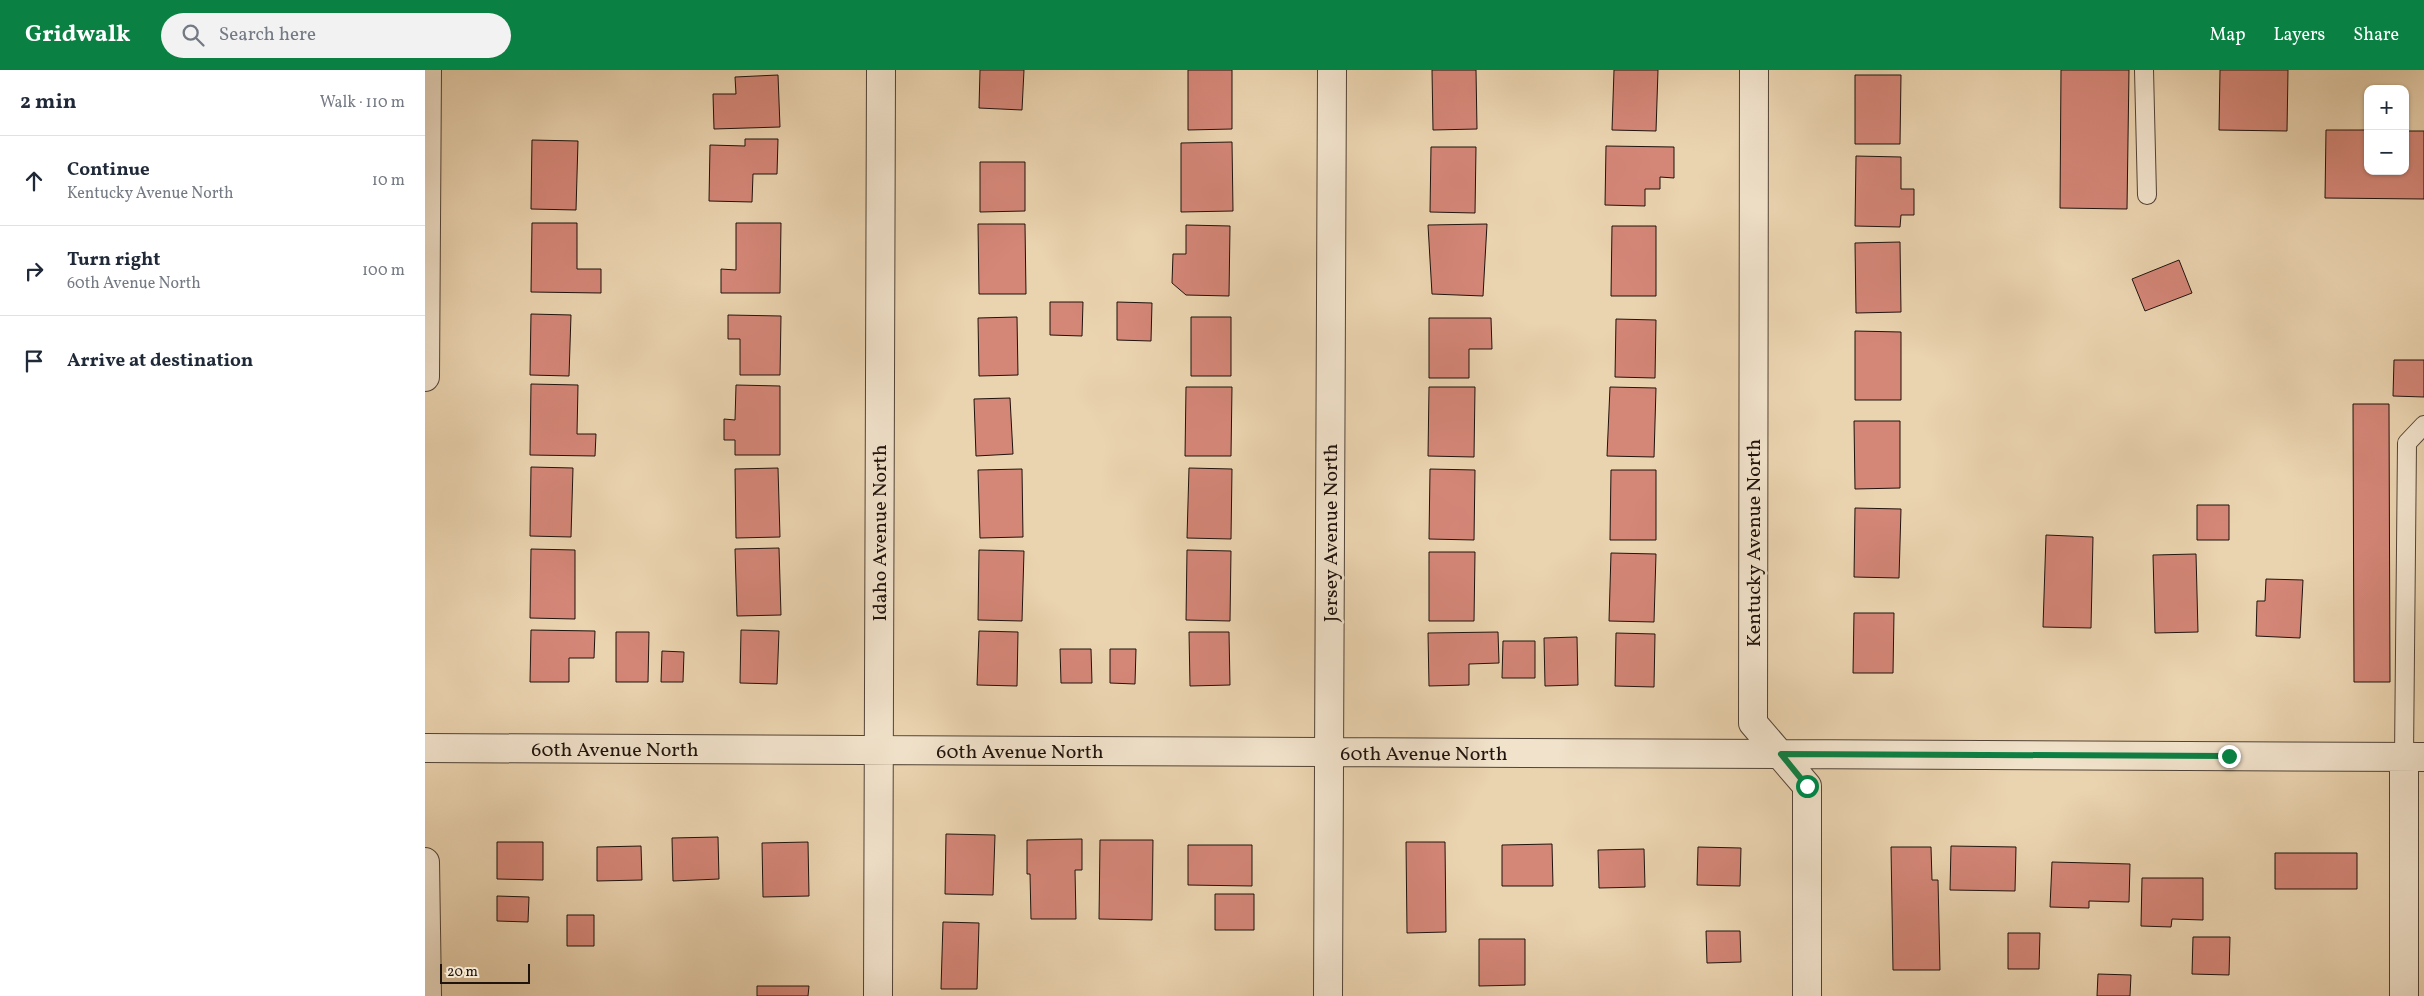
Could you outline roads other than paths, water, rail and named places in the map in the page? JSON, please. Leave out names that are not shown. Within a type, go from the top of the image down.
[{"type":"street","points":[[425,377],[427,70]]},
{"type":"street","name":"Idaho Avenue North","points":[[877,996],[881,70]]},
{"type":"street","name":"Jersey Avenue North","points":[[1328,996],[1332,70]]},
{"type":"street","name":"Kentucky Avenue North","points":[[1754,70],[1753,723],[1807,786],[1807,996]]},
{"type":"street","name":"60th Avenue North","points":[[425,748],[2414,757]]},
{"type":"street","points":[[2404,996],[2414,757]]},
{"type":"street","points":[[425,862],[427,996]]},
{"type":"lane","points":[[2144,70],[2147,195]]},
{"type":"lane","points":[[2414,757],[2407,443],[2424,425]]}]
